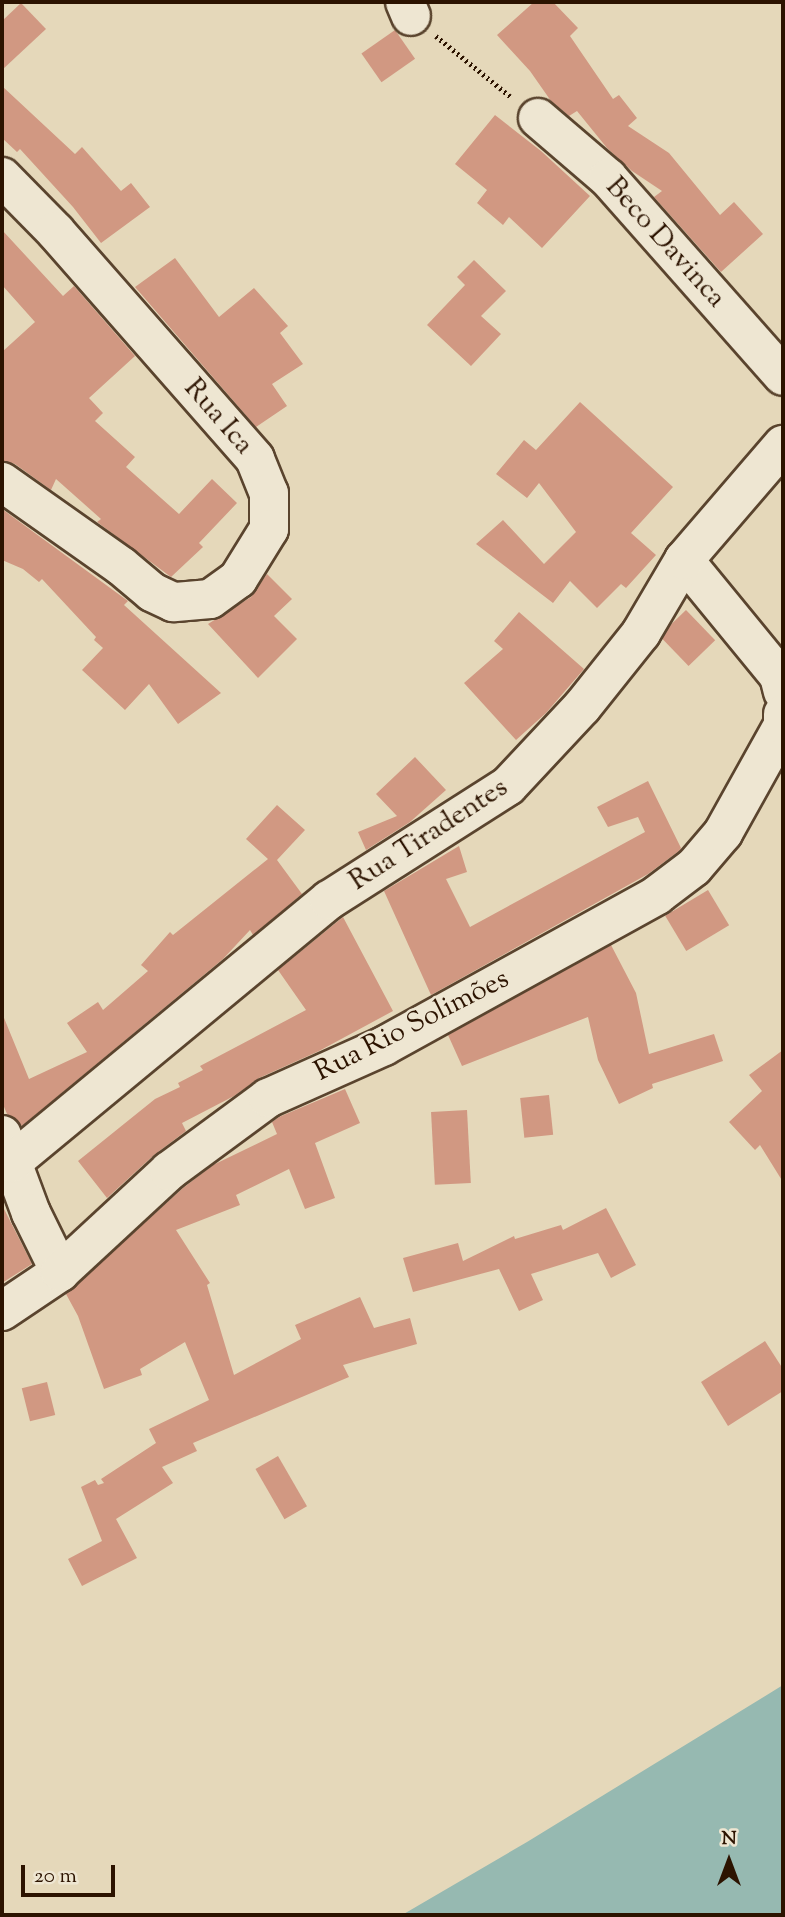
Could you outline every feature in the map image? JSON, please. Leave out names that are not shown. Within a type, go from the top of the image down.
[{"type":"street","name":"Beco Davinca","points":[[538,118],[608,178],[783,376]]},
{"type":"street","name":"Rua Ica","points":[[2,177],[55,231],[255,459],[269,493],[269,530],[238,579],[210,599],[173,602],[152,592],[121,566],[2,482]]},
{"type":"street","name":"Rua Tiradentes","points":[[6,1149],[329,900],[508,786],[582,706],[641,633],[684,560],[783,444]]},
{"type":"street","points":[[684,560],[779,676],[783,692]]},
{"type":"street","name":"Rua Rio Solimões","points":[[2,1311],[60,1272],[169,1171],[268,1098],[384,1046],[657,895],[694,867],[723,833],[783,725],[783,714]]},
{"type":"street","points":[[6,1149],[31,1213],[60,1272]]},
{"type":"path","points":[[408,9],[538,118]]},
{"type":"water","points":[[783,1685],[783,1915],[402,1915],[527,1842]]},
{"type":"building","points":[[534,2],[553,2],[578,28],[570,36],[613,99],[619,95],[637,118],[628,126],[669,153],[720,215],[734,202],[763,234],[721,272],[654,197],[662,191],[632,171],[607,148],[577,111],[569,116],[551,101],[530,71],[497,35]]},
{"type":"building","points":[[21,3],[46,29],[2,70],[2,21]]},
{"type":"building","points":[[395,30],[415,59],[381,82],[361,54]]},
{"type":"building","points":[[2,86],[75,154],[82,147],[121,191],[131,183],[150,207],[101,243],[73,207],[20,149],[17,152],[2,138]]},
{"type":"building","points":[[495,115],[541,151],[590,196],[542,248],[509,217],[503,225],[477,203],[487,190],[455,164]]},
{"type":"building","points":[[2,230],[63,296],[74,286],[135,356],[89,398],[103,413],[95,421],[135,457],[126,467],[179,514],[212,479],[237,503],[199,543],[203,547],[171,577],[97,522],[101,519],[56,479],[51,490],[15,464],[2,461],[2,352],[35,322],[2,285]]},
{"type":"building","points":[[175,258],[219,317],[254,288],[288,326],[280,333],[303,364],[272,384],[287,406],[256,427],[135,287]]},
{"type":"building","points":[[474,260],[506,291],[481,316],[501,334],[471,366],[427,325],[465,285],[457,277]]},
{"type":"building","points":[[580,402],[673,487],[631,533],[656,555],[626,588],[621,584],[597,608],[570,581],[553,603],[476,544],[503,520],[544,564],[576,532],[539,483],[527,498],[496,474],[524,440],[536,450]]},
{"type":"building","points":[[2,509],[128,601],[124,605],[221,693],[178,724],[149,684],[125,710],[82,670],[103,648],[94,640],[96,637],[42,579],[39,582],[23,569],[2,560]]},
{"type":"building","points":[[267,574],[292,599],[274,616],[297,639],[258,678],[208,624],[251,597]]},
{"type":"building","points":[[686,610],[715,640],[689,666],[659,636]]},
{"type":"building","points":[[519,612],[584,669],[546,713],[516,740],[464,683],[503,649],[494,641]]},
{"type":"building","points":[[415,757],[446,790],[410,822],[366,850],[358,832],[397,816],[376,794]]},
{"type":"building","points":[[648,781],[681,848],[679,851],[648,874],[431,995],[384,891],[459,846],[467,872],[446,879],[470,927],[645,832],[638,817],[608,827],[597,807]]},
{"type":"building","points":[[277,805],[305,830],[277,860],[302,894],[253,935],[250,930],[223,959],[22,1126],[7,1114],[2,1102],[2,1013],[29,1079],[87,1052],[67,1023],[98,1002],[103,1010],[148,971],[141,965],[170,932],[173,935],[268,859],[246,839]]},
{"type":"building","points":[[708,890],[729,925],[686,951],[665,916]]},
{"type":"building","points":[[343,917],[393,1011],[319,1051],[259,1078],[234,1096],[182,1123],[186,1131],[154,1155],[107,1198],[78,1161],[155,1099],[180,1087],[178,1083],[203,1070],[200,1066],[306,1010],[278,970]]},
{"type":"building","points":[[611,945],[636,993],[649,1054],[714,1034],[723,1061],[652,1084],[653,1088],[619,1104],[598,1060],[588,1017],[462,1066],[448,1035]]},
{"type":"building","points":[[783,1050],[783,1182],[760,1145],[755,1150],[729,1122],[762,1091],[749,1075]]},
{"type":"building","points":[[345,1089],[360,1123],[315,1143],[335,1198],[305,1209],[289,1169],[236,1195],[240,1205],[176,1230],[210,1283],[207,1285],[234,1375],[301,1339],[295,1325],[360,1297],[374,1328],[410,1318],[417,1344],[343,1365],[349,1377],[193,1443],[197,1451],[162,1467],[173,1483],[116,1519],[137,1558],[82,1586],[68,1559],[102,1541],[81,1487],[95,1480],[98,1485],[104,1483],[101,1479],[156,1443],[149,1429],[209,1400],[185,1342],[140,1369],[142,1375],[104,1389],[78,1316],[66,1294],[183,1188],[213,1165],[277,1134],[272,1122],[279,1117]]},
{"type":"building","points":[[549,1095],[553,1135],[524,1138],[520,1098]]},
{"type":"building","points":[[467,1110],[471,1183],[435,1185],[431,1112]]},
{"type":"building","points":[[2,1205],[32,1264],[2,1283]]},
{"type":"building","points":[[606,1208],[636,1265],[611,1278],[598,1253],[531,1274],[543,1300],[519,1311],[499,1269],[413,1292],[403,1258],[458,1243],[463,1261],[514,1236],[515,1239],[561,1225],[563,1230]]},
{"type":"building","points":[[765,1341],[783,1369],[783,1391],[728,1426],[701,1382]]},
{"type":"building","points":[[47,1382],[55,1415],[30,1421],[22,1388]]},
{"type":"building","points":[[278,1456],[307,1506],[284,1519],[255,1469]]}]
